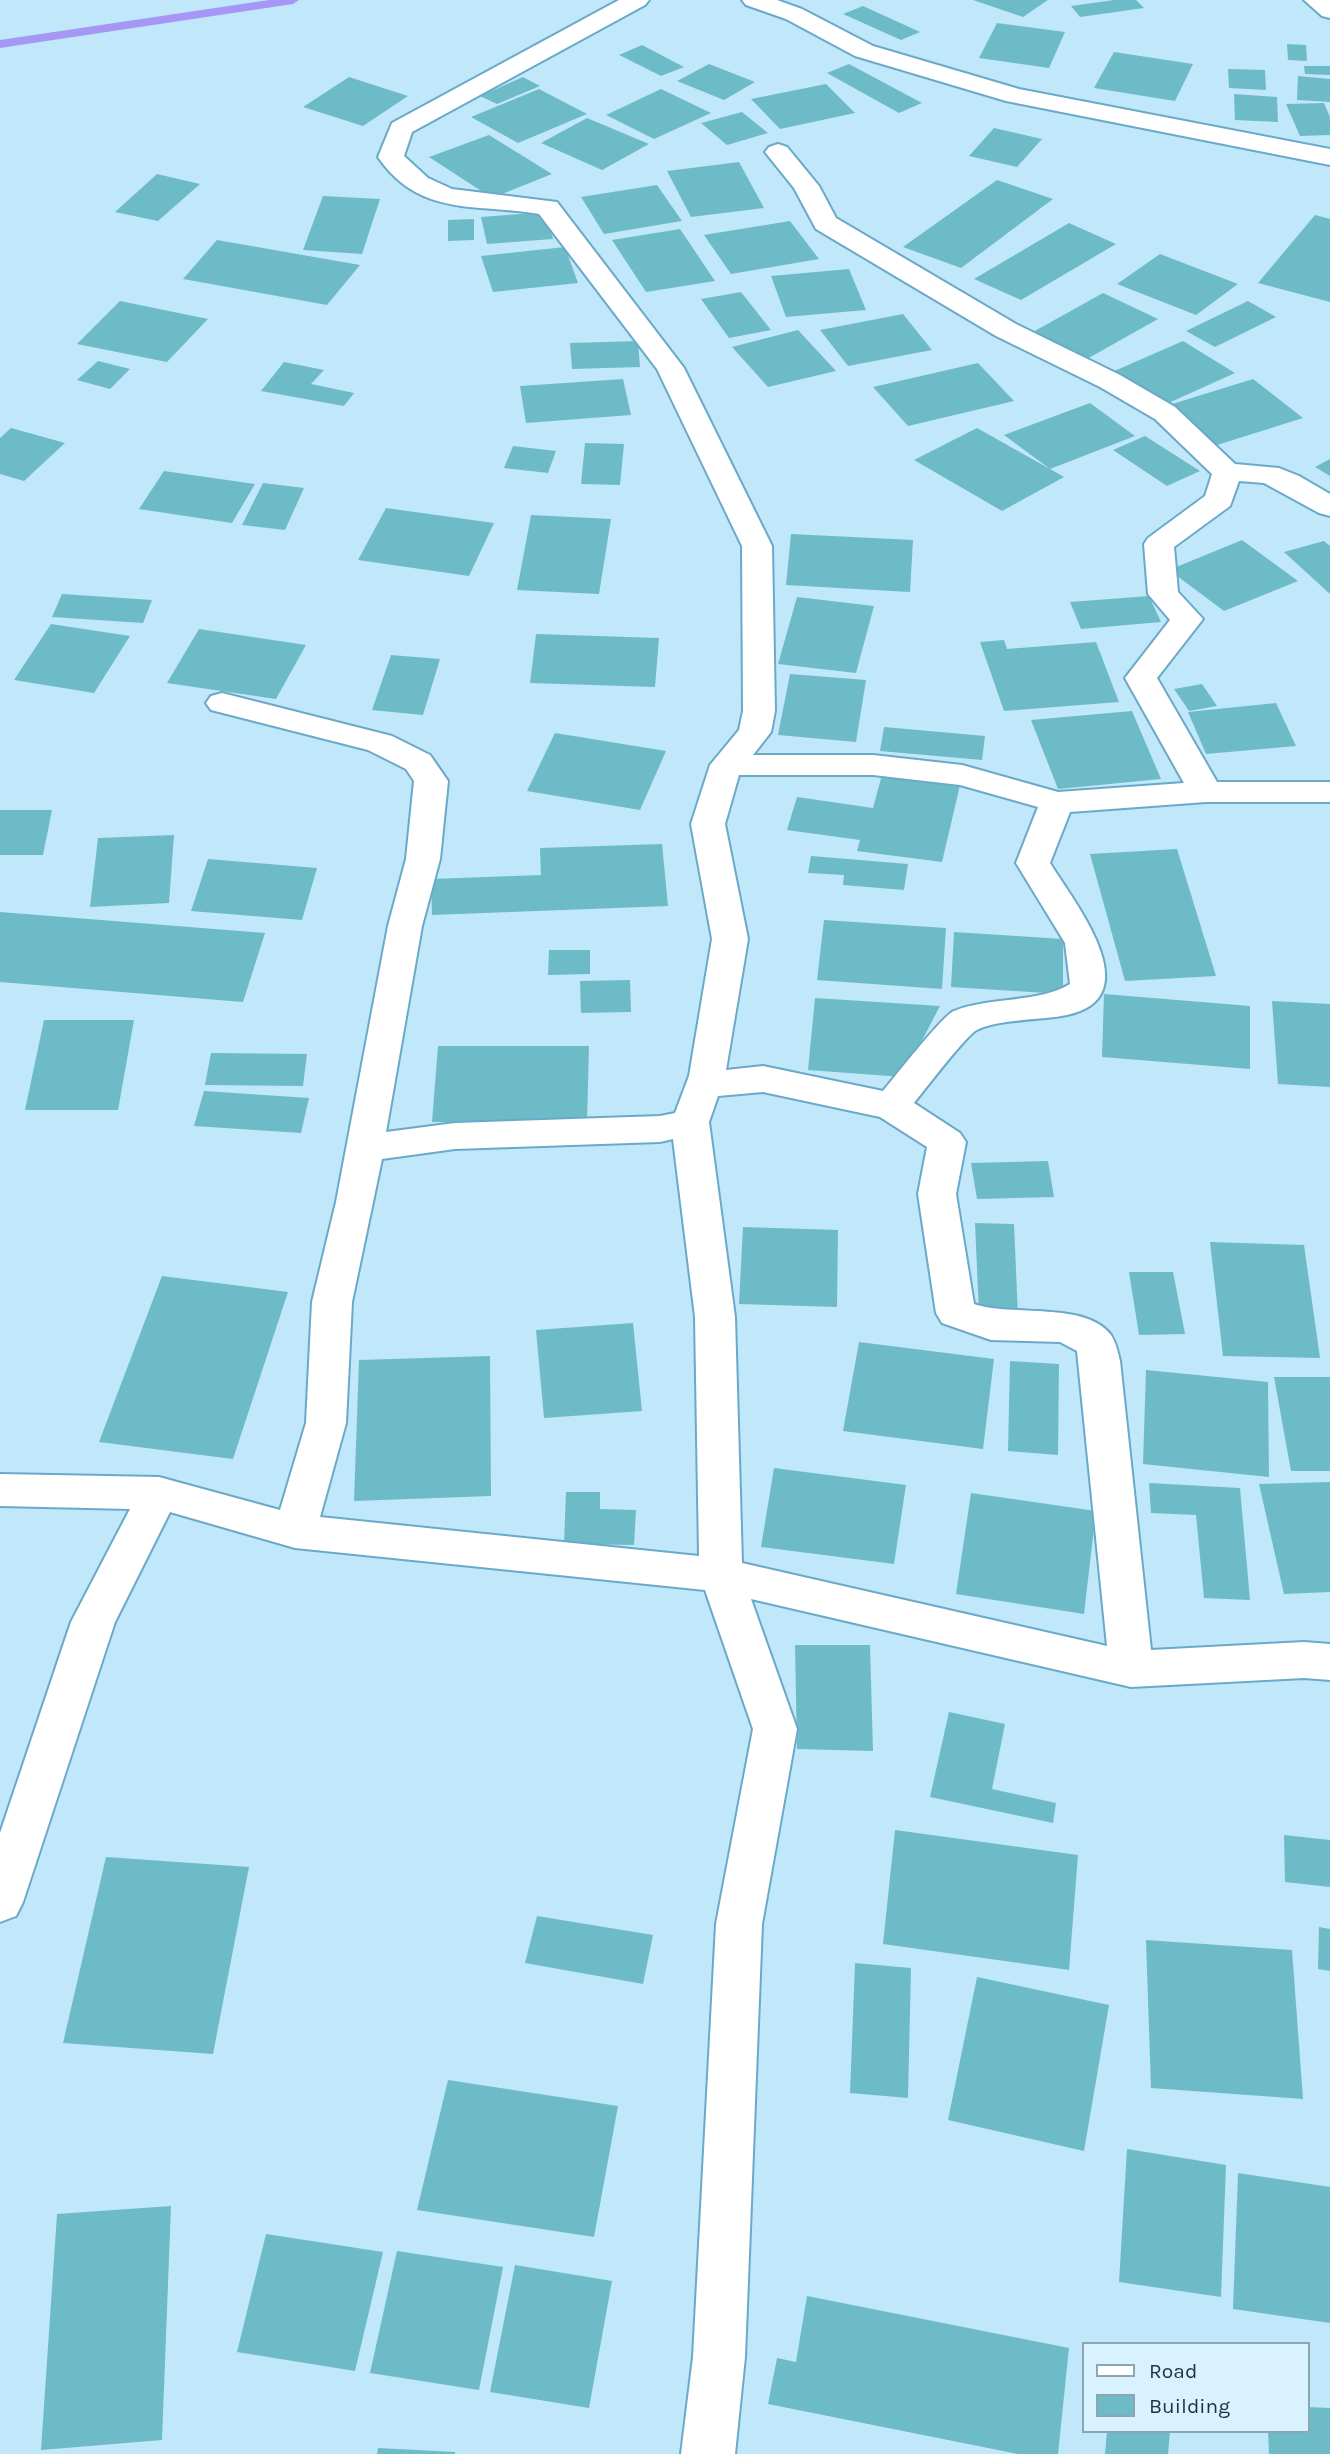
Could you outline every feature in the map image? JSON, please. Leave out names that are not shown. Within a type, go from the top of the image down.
[{"type":"street","points":[[638,0],[401,128],[391,157],[427,189],[474,203],[522,202],[548,208],[670,368],[757,546],[759,711],[755,732],[726,765],[708,824],[730,939],[703,1085],[690,1122],[715,1317],[721,1575],[775,1728],[739,1924],[719,2357],[708,2454]]},
{"type":"street","points":[[754,0],[794,14],[864,51],[1015,96],[1328,155]]},
{"type":"street","points":[[1316,0],[1330,10]]},
{"type":"street","points":[[778,152],[806,186],[825,223],[1006,330],[1110,381],[1165,413],[1227,472],[1269,474],[1289,482],[1330,507]]},
{"type":"street","points":[[1206,792],[1141,678],[1187,619],[1163,594],[1158,569],[1159,544],[1219,500],[1227,472]]},
{"type":"street","points":[[222,703],[380,743],[418,762],[431,781],[423,859],[405,926],[355,1202],[332,1302],[326,1423],[295,1531]]},
{"type":"street","points":[[726,765],[873,765],[962,775],[1057,802],[1206,792],[1330,792]]},
{"type":"street","points":[[891,1106],[964,1020],[1029,1007],[1066,1003],[1088,989],[1083,943],[1033,863],[1057,802]]},
{"type":"street","points":[[703,1085],[763,1079],[891,1106],[947,1142],[937,1194],[956,1313],[991,1325],[1068,1326],[1095,1343],[1100,1361],[1131,1669]]},
{"type":"street","points":[[364,1148],[455,1136],[660,1129],[690,1122]]},
{"type":"street","points":[[0,1490],[159,1493],[295,1531],[721,1575],[1131,1669],[1304,1660],[1330,1662]]},
{"type":"street","points":[[0,1902],[93,1622],[159,1493]]},
{"type":"building","points":[[973,0],[1048,0],[1023,17]]},
{"type":"building","points":[[1136,0],[1144,8],[1080,17],[1071,6]]},
{"type":"building","points":[[863,6],[920,32],[901,40],[843,14]]},
{"type":"building","points":[[997,23],[1065,32],[1049,68],[979,58]]},
{"type":"building","points":[[1287,44],[1306,45],[1307,61],[1288,60]]},
{"type":"building","points":[[642,45],[684,67],[661,76],[619,55]]},
{"type":"building","points":[[1114,52],[1193,64],[1175,101],[1094,88]]},
{"type":"building","points":[[709,64],[755,82],[724,100],[677,81]]},
{"type":"building","points":[[849,64],[922,103],[899,113],[827,73]]},
{"type":"building","points":[[1304,66],[1330,66],[1330,75],[1305,74]]},
{"type":"building","points":[[1228,69],[1265,70],[1266,90],[1229,88]]},
{"type":"building","points":[[1298,76],[1330,79],[1330,102],[1297,100]]},
{"type":"building","points":[[349,77],[408,96],[363,126],[303,107]]},
{"type":"building","points":[[523,77],[540,86],[497,104],[480,96]]},
{"type":"building","points":[[826,84],[855,113],[780,129],[751,99]]},
{"type":"building","points":[[539,89],[587,114],[518,143],[471,117]]},
{"type":"building","points":[[661,89],[711,113],[654,139],[606,115]]},
{"type":"building","points":[[1234,94],[1277,97],[1278,122],[1235,120]]},
{"type":"building","points":[[1324,103],[1330,117],[1330,135],[1300,136],[1286,104]]},
{"type":"building","points":[[742,112],[768,133],[727,145],[701,123]]},
{"type":"building","points":[[587,118],[649,144],[602,170],[541,143]]},
{"type":"building","points":[[994,128],[1042,139],[1017,167],[969,156]]},
{"type":"building","points":[[489,135],[552,174],[492,198],[429,157]]},
{"type":"building","points":[[739,162],[764,208],[691,217],[667,171]]},
{"type":"building","points":[[157,174],[200,184],[158,221],[115,212]]},
{"type":"building","points":[[997,180],[1053,199],[961,268],[903,247]]},
{"type":"building","points":[[657,185],[682,221],[604,234],[581,197]]},
{"type":"building","points":[[323,196],[380,199],[362,254],[303,250]]},
{"type":"building","points":[[546,212],[553,239],[487,244],[481,217]]},
{"type":"building","points":[[1315,215],[1330,219],[1330,302],[1258,283]]},
{"type":"building","points":[[474,219],[474,240],[448,241],[448,220]]},
{"type":"building","points":[[790,221],[819,259],[731,274],[704,235]]},
{"type":"building","points":[[1069,223],[1116,244],[1021,300],[974,279]]},
{"type":"building","points":[[680,229],[715,281],[646,292],[612,240]]},
{"type":"building","points":[[217,240],[360,265],[327,305],[183,279]]},
{"type":"building","points":[[565,247],[578,283],[493,292],[481,256]]},
{"type":"building","points":[[1160,254],[1238,284],[1196,315],[1117,284]]},
{"type":"building","points":[[849,269],[866,310],[786,317],[771,276]]},
{"type":"building","points":[[741,292],[771,330],[729,338],[701,299]]},
{"type":"building","points":[[1103,293],[1158,319],[1078,364],[1024,337]]},
{"type":"building","points":[[120,301],[208,319],[167,362],[77,344]]},
{"type":"building","points":[[1248,301],[1276,317],[1215,347],[1186,331]]},
{"type":"building","points":[[903,314],[932,350],[848,366],[820,330]]},
{"type":"building","points":[[798,330],[836,371],[768,387],[732,347]]},
{"type":"building","points":[[638,341],[640,367],[572,369],[570,343]]},
{"type":"building","points":[[1183,341],[1235,373],[1164,405],[1112,372]]},
{"type":"building","points":[[98,361],[130,369],[110,389],[77,380]]},
{"type":"building","points":[[284,362],[324,370],[311,384],[354,393],[344,406],[261,391]]},
{"type":"building","points":[[978,363],[1014,401],[908,426],[873,387]]},
{"type":"building","points":[[623,379],[631,415],[526,423],[520,386]]},
{"type":"building","points":[[1253,379],[1303,418],[1217,445],[1169,405]]},
{"type":"building","points":[[1090,403],[1135,436],[1050,469],[1004,435]]},
{"type":"building","points":[[11,428],[65,443],[24,481],[0,474],[0,438]]},
{"type":"building","points":[[977,428],[1064,477],[1002,511],[914,460]]},
{"type":"building","points":[[1145,436],[1200,471],[1167,486],[1113,450]]},
{"type":"building","points":[[585,443],[624,444],[620,485],[581,484]]},
{"type":"building","points":[[513,446],[556,451],[548,473],[504,468]]},
{"type":"building","points":[[1330,459],[1330,476],[1315,467]]},
{"type":"building","points":[[164,471],[255,484],[232,523],[139,509]]},
{"type":"building","points":[[263,483],[304,488],[285,530],[242,525]]},
{"type":"building","points":[[386,508],[494,523],[469,576],[358,560]]},
{"type":"building","points":[[531,515],[611,519],[599,594],[517,590]]},
{"type":"building","points":[[791,534],[913,540],[910,592],[786,585]]},
{"type":"building","points":[[1242,540],[1298,581],[1224,611],[1169,570]]},
{"type":"building","points":[[1324,541],[1330,546],[1330,594],[1284,552]]},
{"type":"building","points":[[62,594],[152,600],[143,623],[52,617]]},
{"type":"building","points":[[1149,596],[1161,622],[1081,629],[1070,602]]},
{"type":"building","points":[[797,597],[874,606],[856,673],[778,664]]},
{"type":"building","points":[[51,624],[130,636],[94,693],[14,680]]},
{"type":"building","points":[[199,629],[306,645],[276,699],[167,683]]},
{"type":"building","points":[[536,634],[659,638],[655,687],[530,683]]},
{"type":"building","points":[[1004,640],[1007,649],[1096,642],[1119,702],[1004,711],[980,642]]},
{"type":"building","points":[[391,655],[440,659],[423,715],[372,710]]},
{"type":"building","points":[[790,674],[866,680],[856,742],[778,735]]},
{"type":"building","points":[[1202,684],[1217,706],[1189,711],[1174,689]]},
{"type":"building","points":[[1276,703],[1296,746],[1206,754],[1188,712]]},
{"type":"building","points":[[1132,711],[1161,779],[1058,789],[1031,720]]},
{"type":"building","points":[[884,727],[985,736],[982,760],[880,751]]},
{"type":"building","points":[[555,733],[666,751],[640,810],[527,791]]},
{"type":"building","points":[[883,771],[961,781],[942,862],[857,851],[860,840],[787,830],[797,797],[873,808]]},
{"type":"building","points":[[0,810],[52,810],[43,855],[0,855]]},
{"type":"building","points":[[174,835],[169,903],[90,907],[98,838]]},
{"type":"building","points":[[662,844],[668,906],[432,915],[431,879],[541,875],[540,848]]},
{"type":"building","points":[[1177,849],[1216,976],[1125,981],[1090,854]]},
{"type":"building","points":[[811,856],[908,864],[904,890],[843,885],[844,875],[808,873]]},
{"type":"building","points":[[208,859],[317,868],[302,920],[191,911]]},
{"type":"building","points":[[0,912],[265,933],[243,1002],[0,982]]},
{"type":"building","points":[[824,920],[946,928],[942,989],[817,980]]},
{"type":"building","points":[[954,932],[1063,939],[1063,994],[951,987]]},
{"type":"building","points":[[549,950],[590,950],[590,974],[548,975]]},
{"type":"building","points":[[630,980],[631,1012],[581,1013],[580,981]]},
{"type":"building","points":[[1104,994],[1250,1006],[1250,1069],[1102,1057]]},
{"type":"building","points":[[815,998],[940,1006],[903,1077],[808,1070]]},
{"type":"building","points":[[1272,1001],[1330,1004],[1330,1087],[1278,1084]]},
{"type":"building","points":[[44,1020],[134,1020],[118,1110],[25,1110]]},
{"type":"building","points":[[438,1046],[589,1046],[587,1122],[432,1122]]},
{"type":"building","points":[[211,1053],[307,1054],[303,1086],[205,1085]]},
{"type":"building","points":[[204,1091],[309,1098],[301,1133],[194,1126]]},
{"type":"building","points":[[1048,1161],[1054,1197],[977,1199],[971,1163]]},
{"type":"building","points":[[975,1223],[1014,1224],[1018,1316],[979,1314]]},
{"type":"building","points":[[743,1227],[838,1230],[837,1307],[739,1304]]},
{"type":"building","points":[[1210,1242],[1304,1245],[1320,1358],[1223,1356]]},
{"type":"building","points":[[1129,1272],[1173,1272],[1185,1334],[1139,1335]]},
{"type":"building","points":[[162,1276],[288,1292],[233,1459],[99,1442]]},
{"type":"building","points":[[633,1323],[642,1411],[544,1418],[536,1330]]},
{"type":"building","points":[[859,1342],[994,1359],[983,1449],[843,1431]]},
{"type":"building","points":[[490,1356],[491,1496],[354,1501],[359,1360]]},
{"type":"building","points":[[1010,1361],[1059,1364],[1058,1455],[1008,1451]]},
{"type":"building","points":[[1146,1370],[1268,1382],[1269,1477],[1143,1464]]},
{"type":"building","points":[[1274,1377],[1330,1377],[1330,1471],[1291,1471]]},
{"type":"building","points":[[774,1468],[906,1485],[894,1564],[761,1547]]},
{"type":"building","points":[[1330,1482],[1330,1592],[1284,1594],[1259,1484]]},
{"type":"building","points":[[1149,1483],[1240,1488],[1250,1600],[1204,1598],[1196,1515],[1151,1513]]},
{"type":"building","points":[[566,1492],[600,1492],[600,1509],[636,1510],[634,1545],[564,1544]]},
{"type":"building","points":[[971,1493],[1096,1511],[1084,1614],[956,1594]]},
{"type":"building","points":[[795,1645],[870,1645],[873,1751],[797,1749]]},
{"type":"building","points":[[949,1712],[1005,1724],[992,1789],[1056,1803],[1053,1823],[930,1797]]},
{"type":"building","points":[[895,1830],[1078,1855],[1069,1970],[883,1944]]},
{"type":"building","points":[[1284,1835],[1330,1840],[1330,1887],[1285,1882]]},
{"type":"building","points":[[106,1857],[249,1867],[213,2054],[63,2043]]},
{"type":"building","points":[[537,1916],[653,1935],[643,1984],[525,1963]]},
{"type":"building","points":[[1319,1927],[1330,1929],[1330,1971],[1318,1969]]},
{"type":"building","points":[[1146,1940],[1292,1950],[1303,2099],[1151,2088]]},
{"type":"building","points":[[855,1963],[911,1968],[908,2098],[850,2093]]},
{"type":"building","points":[[977,1977],[1109,2005],[1084,2151],[948,2120]]},
{"type":"building","points":[[448,2080],[618,2106],[594,2237],[417,2210]]},
{"type":"building","points":[[1127,2149],[1226,2165],[1221,2297],[1119,2282]]},
{"type":"building","points":[[1238,2173],[1330,2187],[1330,2323],[1233,2309]]},
{"type":"building","points":[[171,2206],[162,2440],[41,2450],[57,2214]]},
{"type":"building","points":[[266,2234],[383,2252],[355,2371],[237,2352]]},
{"type":"building","points":[[397,2251],[503,2267],[479,2390],[370,2373]]},
{"type":"building","points":[[515,2265],[612,2281],[589,2408],[490,2392]]},
{"type":"building","points":[[807,2296],[1069,2348],[1058,2454],[1018,2454],[768,2404],[777,2358],[796,2362]]},
{"type":"building","points":[[1309,2407],[1330,2408],[1330,2454],[1269,2454],[1268,2433],[1309,2433]]},
{"type":"building","points":[[1107,2433],[1170,2433],[1168,2454],[1105,2454]]},
{"type":"building","points":[[378,2448],[455,2452],[455,2454],[377,2454]]},
{"type":"waterway","points":[[0,44],[293,0]]}]
